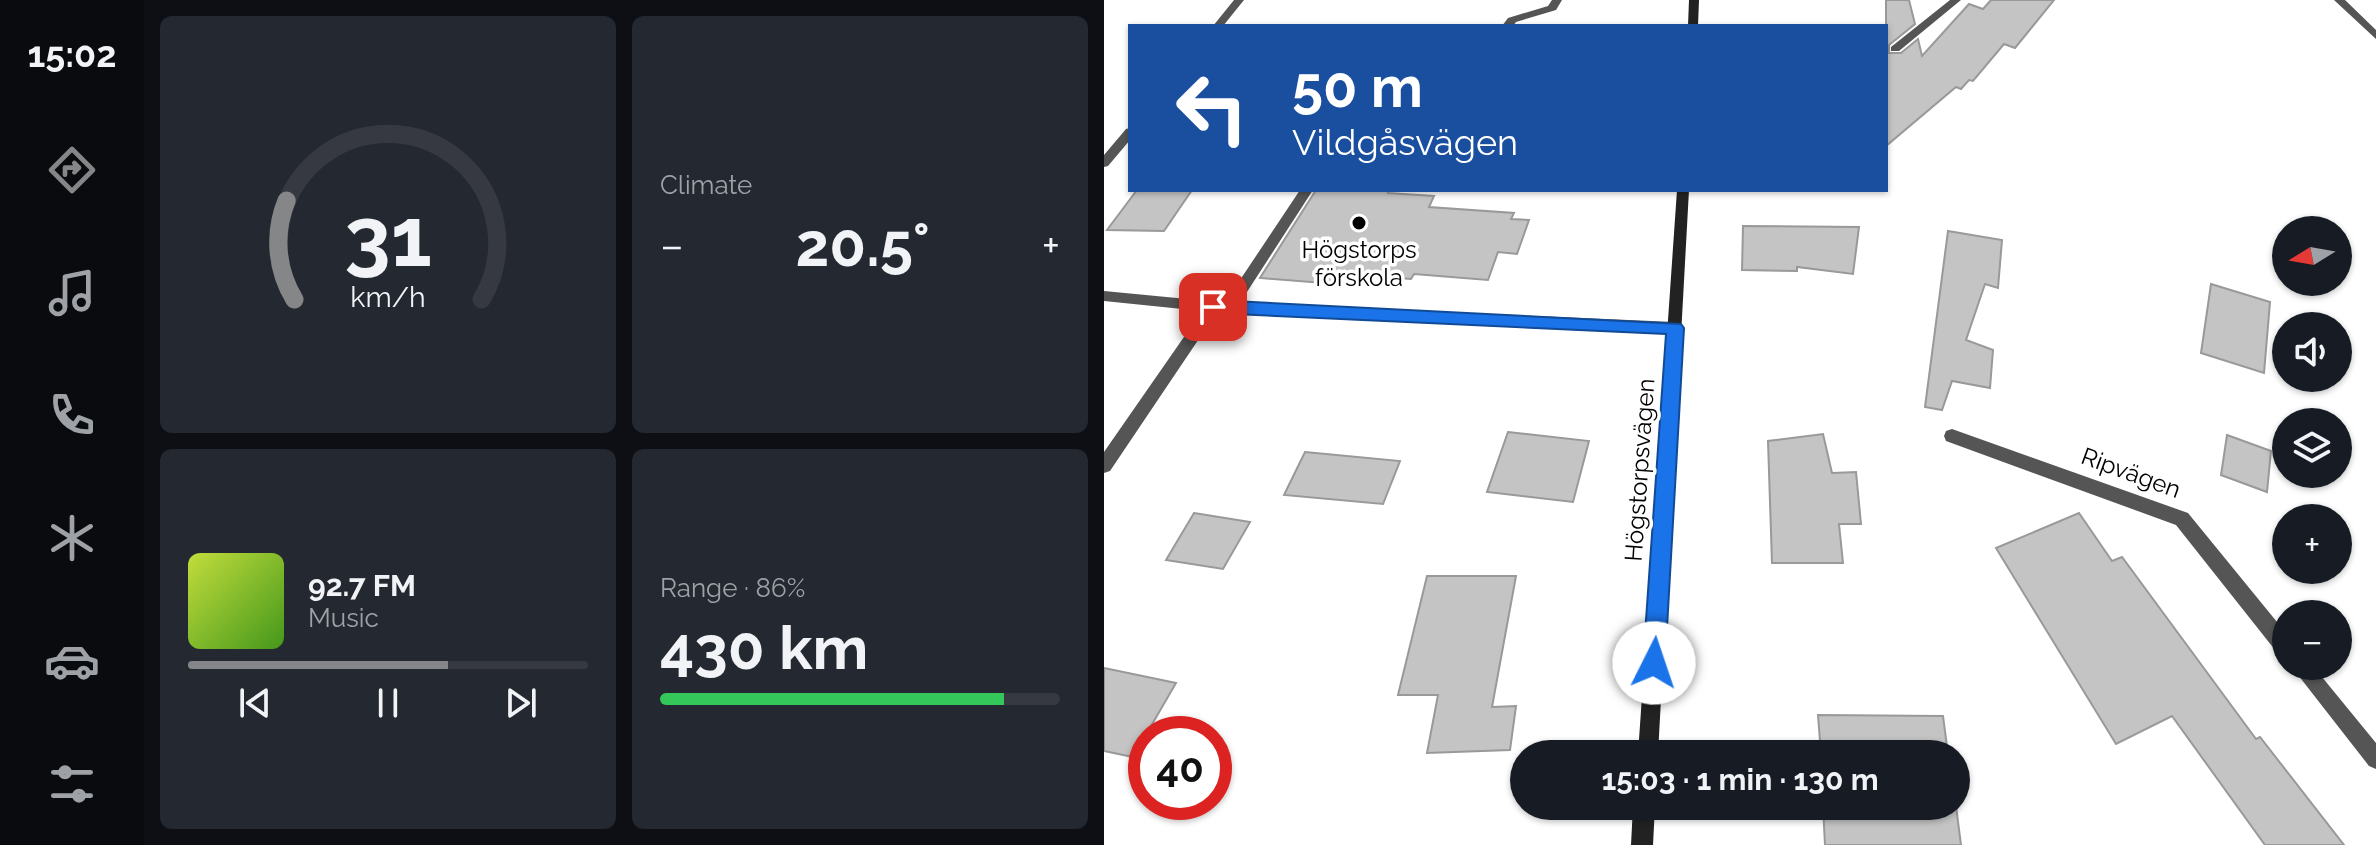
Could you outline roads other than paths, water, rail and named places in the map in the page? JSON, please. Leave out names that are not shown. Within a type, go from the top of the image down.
[{"type":"street","points":[[1220,24],[1239,0]]},
{"type":"street","points":[[1509,24],[1512,20],[1552,8],[1557,0]]},
{"type":"street","points":[[1693,24],[1694,0]]},
{"type":"street","points":[[1895,49],[1956,0]]},
{"type":"street","points":[[2339,0],[2376,36]]},
{"type":"street","points":[[1104,163],[1128,134]]},
{"type":"street","points":[[1104,466],[1306,192]]},
{"type":"street","name":"Högstorpsvägen","points":[[1649,740],[1683,192]]},
{"type":"street","points":[[1104,296],[1221,307],[1675,328]]},
{"type":"street","name":"Ripvägen","points":[[1952,436],[2182,519],[2272,631]]},
{"type":"street","points":[[2312,680],[2376,759]]},
{"type":"street","points":[[1642,845],[1643,820]]},
{"type":"place","name":"Högstorps förskola","points":[[1359,223]]}]
